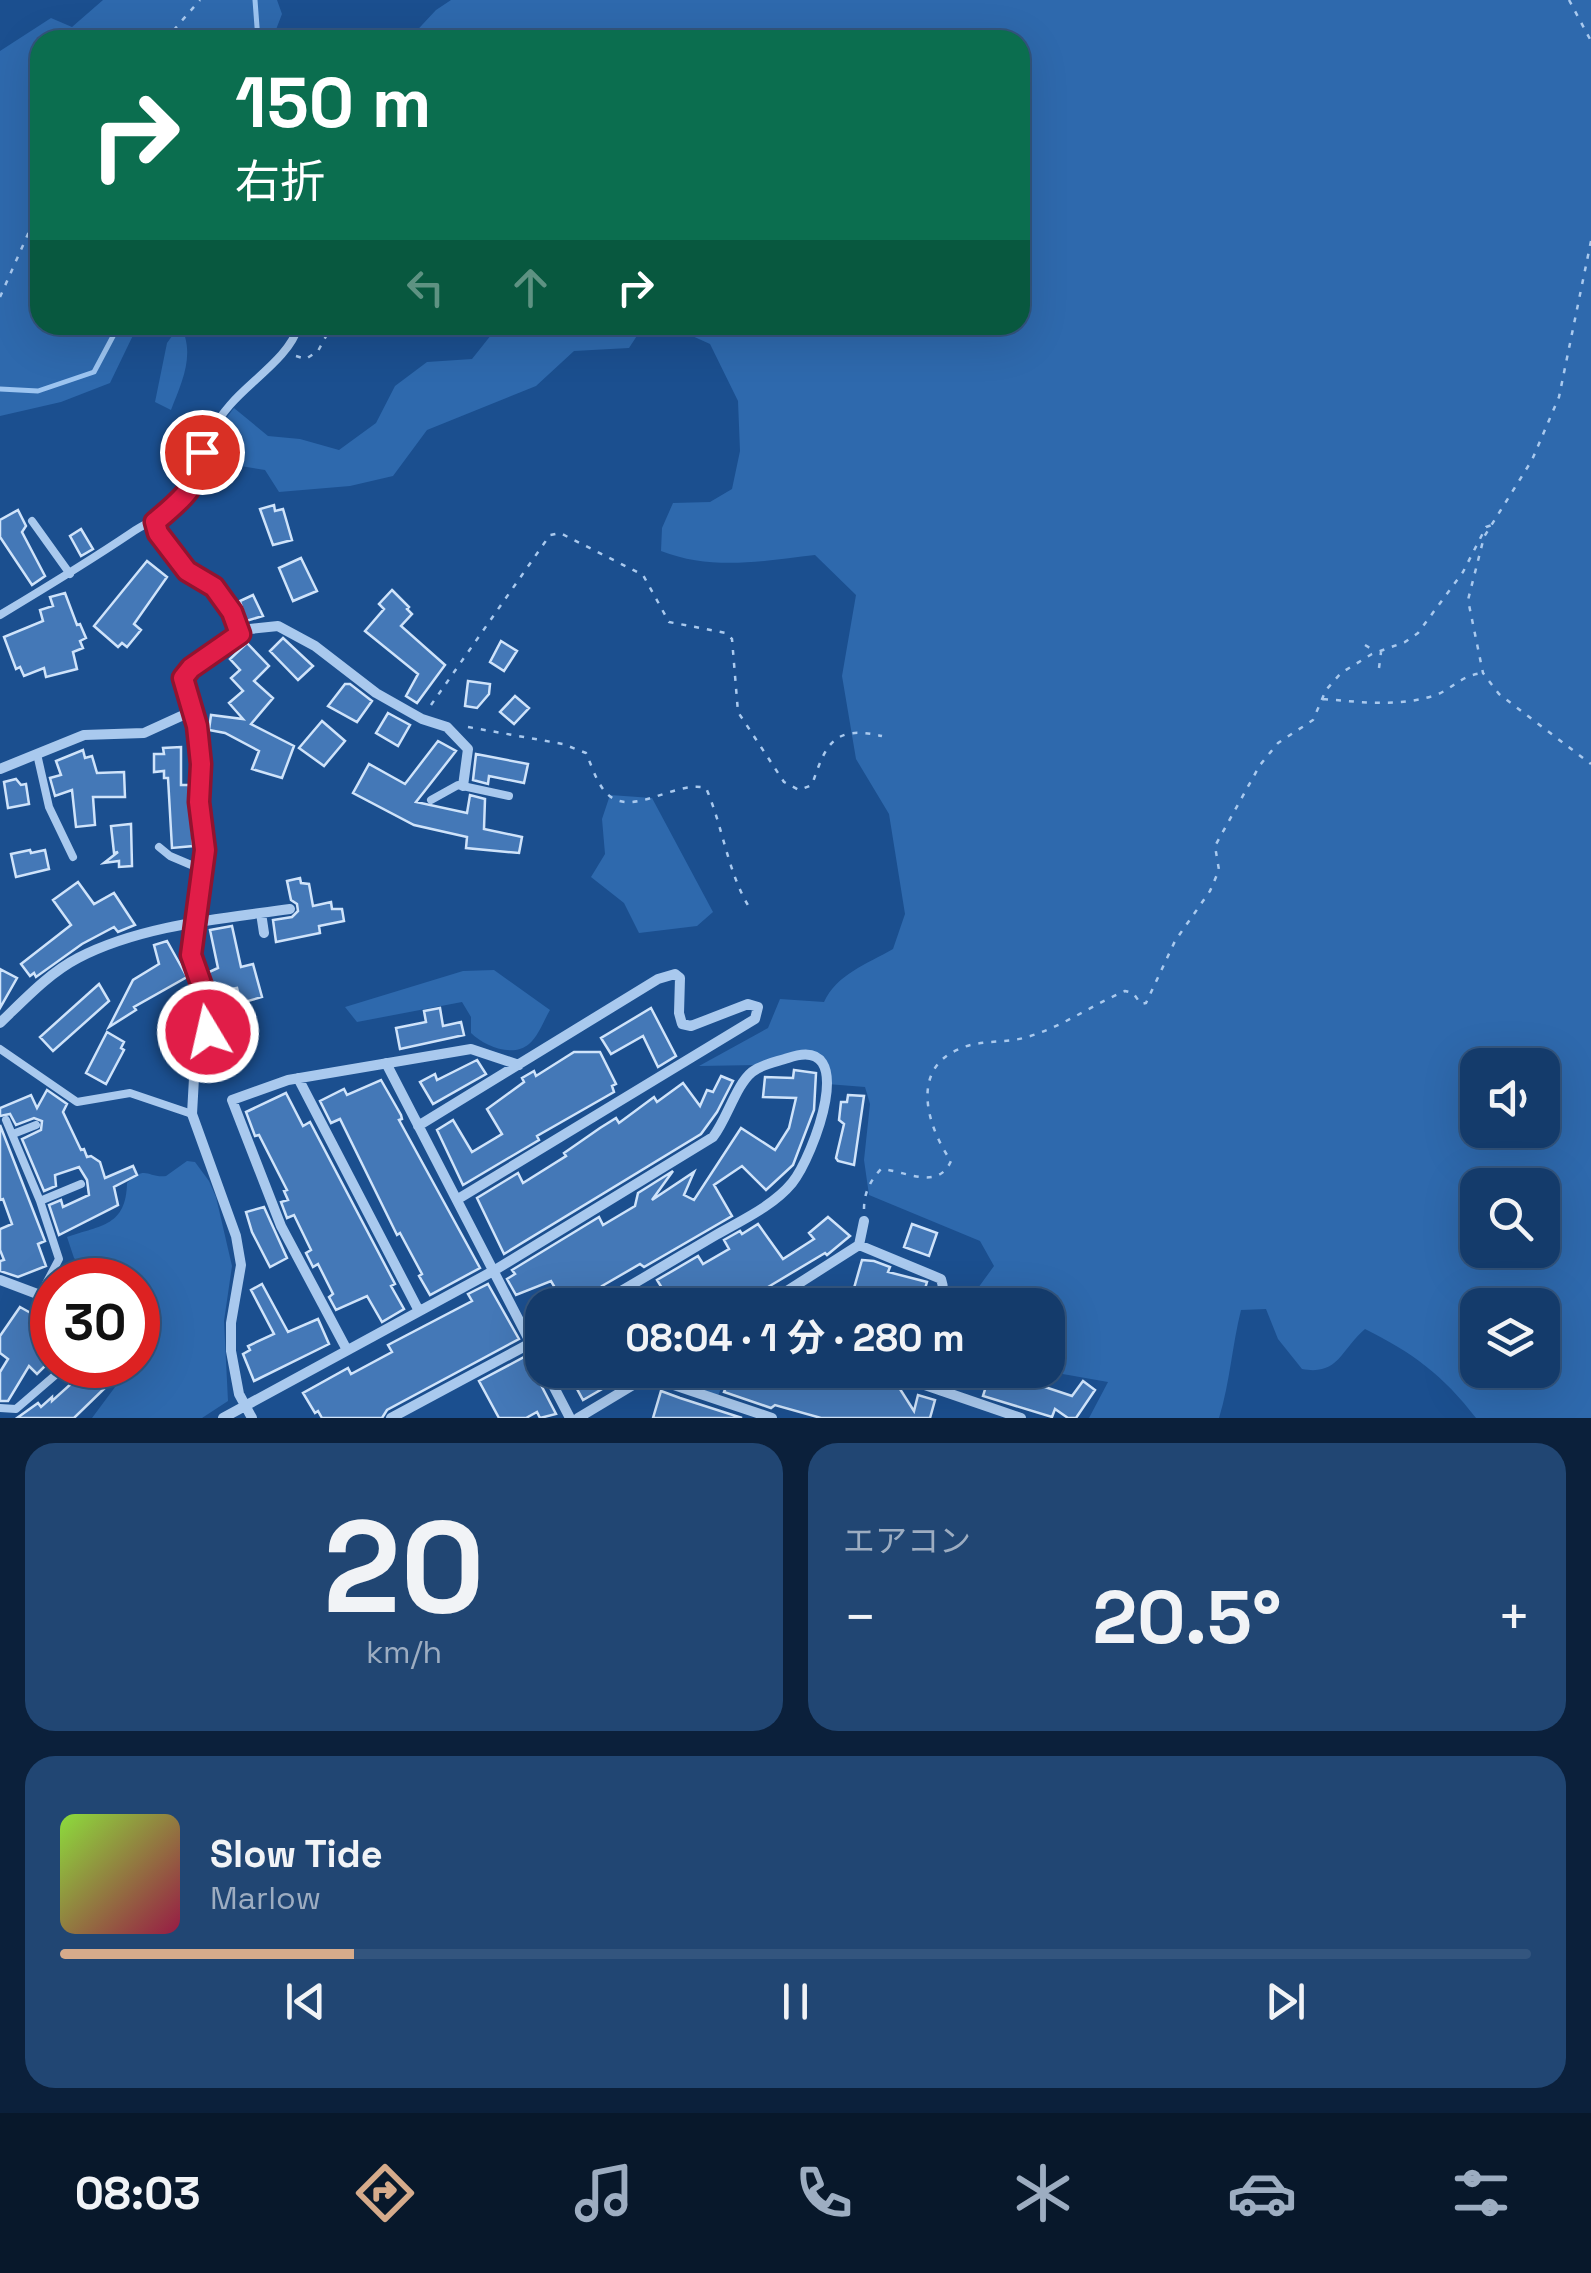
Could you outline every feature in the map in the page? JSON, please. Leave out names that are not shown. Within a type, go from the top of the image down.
[{"type":"street","points":[[252,1418],[239,1394],[230,1351],[241,1265],[236,1236],[192,1114],[194,1078],[208,1032],[210,1009],[191,955],[205,850],[197,726],[183,678],[191,668],[240,634],[278,626],[315,646],[376,693],[447,727],[468,749],[463,786]]},
{"type":"street","points":[[0,770],[84,735],[144,733],[190,712]]},
{"type":"street","points":[[0,1022],[77,958],[142,934],[290,909]]},
{"type":"street","points":[[261,913],[264,933]]},
{"type":"street","points":[[418,1126],[658,978],[675,974],[680,978],[682,1024],[691,1026],[748,1004],[758,1007],[756,1019],[458,1200]]},
{"type":"street","points":[[347,1350],[281,1226],[232,1100],[298,1078],[470,1049],[519,1065]]},
{"type":"street","points":[[223,1418],[495,1270],[713,1137],[747,1077],[756,1069],[800,1053],[815,1054],[824,1061],[827,1073],[821,1124],[810,1156],[791,1184],[767,1206],[626,1288]]},
{"type":"street","points":[[386,1063],[525,1332]]},
{"type":"street","points":[[298,1078],[419,1312]]},
{"type":"street","points":[[793,1288],[859,1246],[864,1221]]},
{"type":"street","points":[[859,1246],[941,1279],[944,1288]]},
{"type":"street","points":[[0,1280],[30,1291]]},
{"type":"street","points":[[390,1418],[525,1347]]},
{"type":"street","points":[[554,1388],[570,1418]]},
{"type":"street","points":[[578,1418],[627,1388]]},
{"type":"street","points":[[683,1388],[772,1418]]},
{"type":"street","points":[[934,1388],[1022,1418]]},
{"type":"street","points":[[949,1388],[949,1393]]},
{"type":"lane","points":[[0,615],[135,530],[155,522],[188,495],[200,472],[202,452],[214,425],[248,383],[293,345],[296,335]]},
{"type":"lane","points":[[32,520],[70,574]]},
{"type":"lane","points":[[155,522],[158,533],[187,571],[214,587],[232,612],[240,634]]},
{"type":"lane","points":[[36,754],[49,807],[73,856]]},
{"type":"lane","points":[[431,800],[458,785],[509,796]]},
{"type":"lane","points":[[159,848],[202,870]]},
{"type":"lane","points":[[0,1049],[77,1102],[130,1093],[192,1114]]},
{"type":"lane","points":[[6,1120],[59,1258]]},
{"type":"lane","points":[[13,1134],[36,1125]]},
{"type":"lane","points":[[40,1202],[81,1184]]},
{"type":"lane","points":[[0,1408],[16,1408],[40,1388]]},
{"type":"path","points":[[174,30],[200,0]]},
{"type":"path","points":[[1569,0],[1591,41]]},
{"type":"path","points":[[0,297],[30,230]]},
{"type":"path","points":[[1591,241],[1559,397],[1532,460],[1480,548],[1468,600],[1484,673],[1499,694],[1591,764]]},
{"type":"path","points":[[285,352],[306,358],[318,351],[327,335]]},
{"type":"path","points":[[864,1221],[864,1198],[872,1178],[881,1169],[939,1178],[951,1162],[936,1140],[926,1098],[931,1075],[940,1061],[958,1049],[1028,1037],[1125,991],[1133,993],[1141,1004],[1146,1003],[1175,940],[1210,891],[1219,870],[1215,846],[1247,786],[1278,742],[1312,720],[1342,672],[1418,633],[1462,572],[1486,527],[1492,524]]},
{"type":"path","points":[[422,718],[550,535],[560,532],[643,575],[669,622],[726,633],[732,638],[738,712],[784,782],[799,790],[812,785],[824,749],[842,734],[863,732],[882,736]]},
{"type":"path","points":[[1365,646],[1379,651]]},
{"type":"path","points":[[1379,651],[1379,668]]},
{"type":"path","points":[[1322,699],[1400,704],[1438,694],[1464,676],[1484,673]]},
{"type":"path","points":[[447,727],[563,744],[586,753],[603,789],[614,799],[630,803],[694,785],[706,788],[717,813],[734,882],[748,907]]},
{"type":"shaded area","points":[[103,0],[277,0],[282,14],[276,30],[32,30],[51,18],[72,27]]},
{"type":"shaded area","points":[[451,0],[1591,0],[1591,1418],[1476,1418],[1426,1366],[1365,1329],[1332,1365],[1302,1369],[1278,1339],[1266,1309],[1241,1310],[1219,1418],[1089,1418],[1108,1382],[1065,1374],[1065,1288],[978,1288],[994,1266],[980,1241],[869,1195],[864,1160],[870,1104],[865,1087],[827,1084],[816,1056],[758,1065],[699,1066],[768,1028],[780,999],[824,1002],[845,977],[893,949],[905,914],[889,814],[856,759],[842,676],[856,595],[815,555],[718,563],[661,551],[662,528],[673,503],[710,502],[732,489],[740,451],[738,401],[710,344],[690,335],[1030,335],[1030,30],[417,30]]},
{"type":"shaded area","points":[[30,32],[30,335],[133,335],[110,383],[61,402],[0,416],[0,51]]},
{"type":"shaded area","points":[[173,335],[185,335],[187,346],[183,378],[171,410],[155,402],[167,343]]},
{"type":"shaded area","points":[[491,335],[637,335],[629,348],[574,351],[536,386],[427,430],[393,476],[350,486],[279,492],[265,470],[234,465],[207,472],[208,442],[234,408],[268,436],[300,439],[339,450],[376,423],[395,386],[427,362],[472,359]]},
{"type":"shaded area","points":[[610,795],[652,798],[713,912],[697,926],[639,933],[624,903],[591,877],[605,854],[602,819]]},
{"type":"shaded area","points":[[494,970],[550,1010],[535,1037],[522,1048],[499,1049],[477,1038],[471,1033],[471,1017],[462,1002],[357,1022],[345,1007],[463,971]]},
{"type":"shaded area","points":[[187,1161],[195,1162],[216,1197],[232,1266],[224,1321],[228,1401],[202,1418],[92,1418],[114,1388],[160,1388],[160,1258],[74,1258],[67,1237],[101,1226],[117,1216],[126,1197],[127,1183],[133,1177],[143,1173],[166,1176]]},
{"type":"shaded area","points":[[695,1388],[721,1388],[718,1396]]},
{"type":"building","points":[[274,505],[275,511],[283,509],[292,540],[273,545],[260,509]]},
{"type":"building","points":[[18,510],[26,526],[22,532],[45,576],[32,585],[0,537],[0,520]]},
{"type":"building","points":[[81,529],[93,549],[81,556],[70,536]]},
{"type":"building","points":[[301,558],[317,591],[293,601],[279,568]]},
{"type":"building","points":[[147,561],[167,577],[134,624],[141,630],[127,647],[122,643],[118,647],[94,626]]},
{"type":"building","points":[[392,590],[412,614],[401,626],[445,665],[417,703],[406,696],[418,674],[365,631],[384,609],[379,604]]},
{"type":"building","points":[[65,593],[86,638],[80,641],[83,648],[73,652],[77,669],[46,677],[44,668],[24,676],[20,667],[16,669],[4,637],[43,621],[40,610],[53,606],[50,597]]},
{"type":"building","points":[[253,595],[263,616],[246,621],[240,601]]},
{"type":"building","points":[[283,638],[313,666],[298,680],[270,651]]},
{"type":"building","points":[[501,641],[517,651],[504,671],[490,662]]},
{"type":"building","points":[[247,643],[269,666],[254,681],[273,698],[251,724],[294,746],[282,778],[252,769],[259,751],[225,733],[209,730],[211,715],[243,719],[229,703],[243,691],[231,678],[240,670],[230,659]]},
{"type":"building","points":[[468,681],[490,684],[489,694],[477,708],[465,706]]},
{"type":"building","points":[[345,684],[372,701],[357,722],[328,706]]},
{"type":"building","points":[[515,696],[529,708],[514,724],[500,712]]},
{"type":"building","points":[[388,713],[410,725],[398,746],[376,733]]},
{"type":"building","points":[[322,721],[345,741],[324,766],[299,748]]},
{"type":"building","points":[[438,741],[456,751],[416,802],[467,813],[470,795],[485,799],[484,829],[522,837],[519,853],[466,848],[467,837],[414,825],[353,793],[369,764],[405,784]]},
{"type":"building","points":[[181,747],[181,785],[189,785],[193,846],[172,848],[168,778],[164,778],[164,771],[154,772],[154,754],[164,754],[163,748]]},
{"type":"building","points":[[83,750],[85,758],[92,756],[97,773],[124,772],[125,797],[93,797],[95,825],[76,827],[72,790],[55,796],[50,778],[61,775],[56,761]]},
{"type":"building","points":[[476,754],[528,764],[524,783],[489,776],[488,784],[473,780]]},
{"type":"building","points":[[16,779],[21,785],[26,784],[29,804],[8,808],[4,782]]},
{"type":"building","points":[[131,824],[132,866],[119,867],[119,861],[104,863],[118,852],[114,853],[111,826]]},
{"type":"building","points":[[45,850],[49,869],[16,877],[11,854]]},
{"type":"building","points":[[300,878],[301,883],[309,884],[313,906],[331,902],[332,909],[342,909],[344,921],[319,926],[320,933],[276,942],[273,920],[292,917],[298,911],[287,881]]},
{"type":"building","points":[[78,882],[94,904],[114,893],[135,925],[118,932],[114,927],[36,977],[34,973],[30,976],[21,964],[71,925],[53,900]]},
{"type":"building","points":[[232,926],[241,967],[253,964],[262,997],[241,1003],[237,988],[213,992],[207,973],[218,968],[210,930]]},
{"type":"building","points":[[167,941],[187,977],[134,1007],[136,1010],[109,1027],[133,980],[159,964],[154,945]]},
{"type":"building","points":[[0,969],[17,978],[0,1008]]},
{"type":"building","points":[[99,984],[109,1001],[53,1051],[40,1037]]},
{"type":"building","points":[[440,1008],[443,1026],[461,1022],[464,1035],[400,1049],[396,1028],[426,1022],[424,1011]]},
{"type":"building","points":[[651,1008],[676,1056],[658,1067],[643,1036],[611,1054],[601,1038]]},
{"type":"building","points":[[107,1032],[124,1042],[124,1050],[106,1084],[86,1073]]},
{"type":"building","points":[[574,1052],[600,1052],[616,1084],[612,1086],[614,1092],[463,1185],[437,1130],[453,1120],[472,1152],[502,1134],[487,1109],[524,1082],[522,1078],[534,1071],[536,1076]]},
{"type":"building","points":[[477,1060],[486,1074],[433,1104],[420,1082],[435,1074],[437,1080]]},
{"type":"building","points":[[794,1070],[816,1073],[814,1110],[793,1165],[766,1190],[742,1166],[714,1185],[732,1216],[644,1267],[640,1264],[603,1288],[555,1288],[551,1281],[525,1288],[516,1295],[507,1279],[515,1274],[512,1270],[599,1217],[603,1225],[635,1206],[638,1193],[673,1171],[652,1200],[694,1172],[684,1195],[694,1200],[741,1128],[775,1150],[789,1128],[796,1098],[763,1097],[765,1077],[793,1078]]},
{"type":"building","points":[[721,1076],[733,1081],[701,1134],[504,1254],[477,1198],[518,1173],[523,1183],[616,1118],[619,1123],[654,1097],[657,1102],[683,1083],[700,1106],[707,1090],[713,1092]]},
{"type":"building","points":[[381,1080],[480,1268],[430,1295],[340,1119],[331,1123],[320,1101],[344,1089],[347,1095]]},
{"type":"building","points":[[47,1090],[67,1104],[63,1112],[81,1150],[100,1162],[105,1178],[133,1166],[137,1175],[114,1187],[118,1205],[59,1235],[49,1205],[61,1200],[63,1207],[89,1195],[87,1180],[79,1167],[55,1175],[56,1186],[44,1191],[22,1139],[41,1130],[42,1121],[34,1118],[16,1125],[10,1114],[0,1116],[0,1108],[31,1095],[37,1108]]},
{"type":"building","points":[[286,1093],[303,1126],[310,1122],[395,1284],[391,1286],[404,1309],[382,1322],[367,1296],[336,1310],[329,1297],[333,1294],[318,1264],[313,1267],[306,1253],[311,1250],[294,1215],[287,1218],[281,1202],[288,1200],[284,1191],[287,1190],[259,1135],[255,1136],[246,1112]]},
{"type":"building","points":[[848,1095],[864,1096],[854,1165],[836,1158],[844,1124],[839,1120],[841,1102],[847,1102]]},
{"type":"building","points":[[0,1125],[45,1241],[38,1244],[43,1258],[30,1258],[30,1272],[18,1277],[0,1271],[0,1261],[4,1260],[0,1229],[12,1224],[3,1199],[0,1200]]},
{"type":"building","points":[[264,1207],[287,1258],[270,1267],[246,1212]]},
{"type":"building","points":[[828,1217],[850,1236],[827,1255],[766,1288],[662,1288],[657,1280],[698,1256],[703,1264],[729,1249],[724,1240],[758,1224],[783,1259],[814,1239],[809,1233]]},
{"type":"building","points":[[912,1224],[937,1233],[929,1256],[904,1247]]},
{"type":"building","points":[[862,1260],[890,1267],[888,1272],[927,1282],[925,1288],[854,1288]]},
{"type":"building","points":[[262,1284],[288,1332],[318,1319],[329,1344],[254,1381],[243,1354],[250,1350],[248,1346],[274,1334],[251,1290]]},
{"type":"building","points":[[488,1284],[519,1339],[387,1410],[382,1418],[322,1418],[318,1411],[315,1413],[303,1393],[348,1368],[351,1374],[392,1352],[388,1345],[472,1301],[468,1294]]},
{"type":"building","points":[[20,1307],[30,1313],[30,1367],[8,1401],[0,1401],[0,1372],[8,1359],[0,1353],[0,1336]]},
{"type":"building","points":[[525,1357],[525,1388],[543,1388],[556,1414],[540,1418],[537,1412],[526,1418],[499,1418],[479,1381]]},
{"type":"building","points":[[1083,1381],[1095,1390],[1076,1418],[1068,1418],[1055,1409],[1052,1417],[983,1396],[986,1388],[1048,1388],[1072,1396]]},
{"type":"building","points":[[66,1388],[105,1388],[74,1418],[17,1418],[38,1403],[41,1407],[52,1397],[52,1401]]},
{"type":"building","points":[[577,1388],[604,1388],[583,1400]]},
{"type":"building","points":[[726,1388],[897,1388],[914,1411],[918,1395],[935,1400],[930,1418],[821,1418],[775,1405],[771,1408],[724,1392]]},
{"type":"building","points":[[661,1391],[680,1398],[742,1418],[653,1418]]},
{"type":"waterway","points":[[255,0],[257,30]]},
{"type":"waterway","points":[[0,389],[38,391],[94,372],[114,335]]},
{"type":"route","points":[[202,452],[200,472],[188,495],[155,522],[158,533],[187,571],[214,587],[232,612],[240,634],[191,668],[183,678],[197,726],[201,764],[199,802],[205,850],[191,955],[210,1009],[208,1032]]}]
